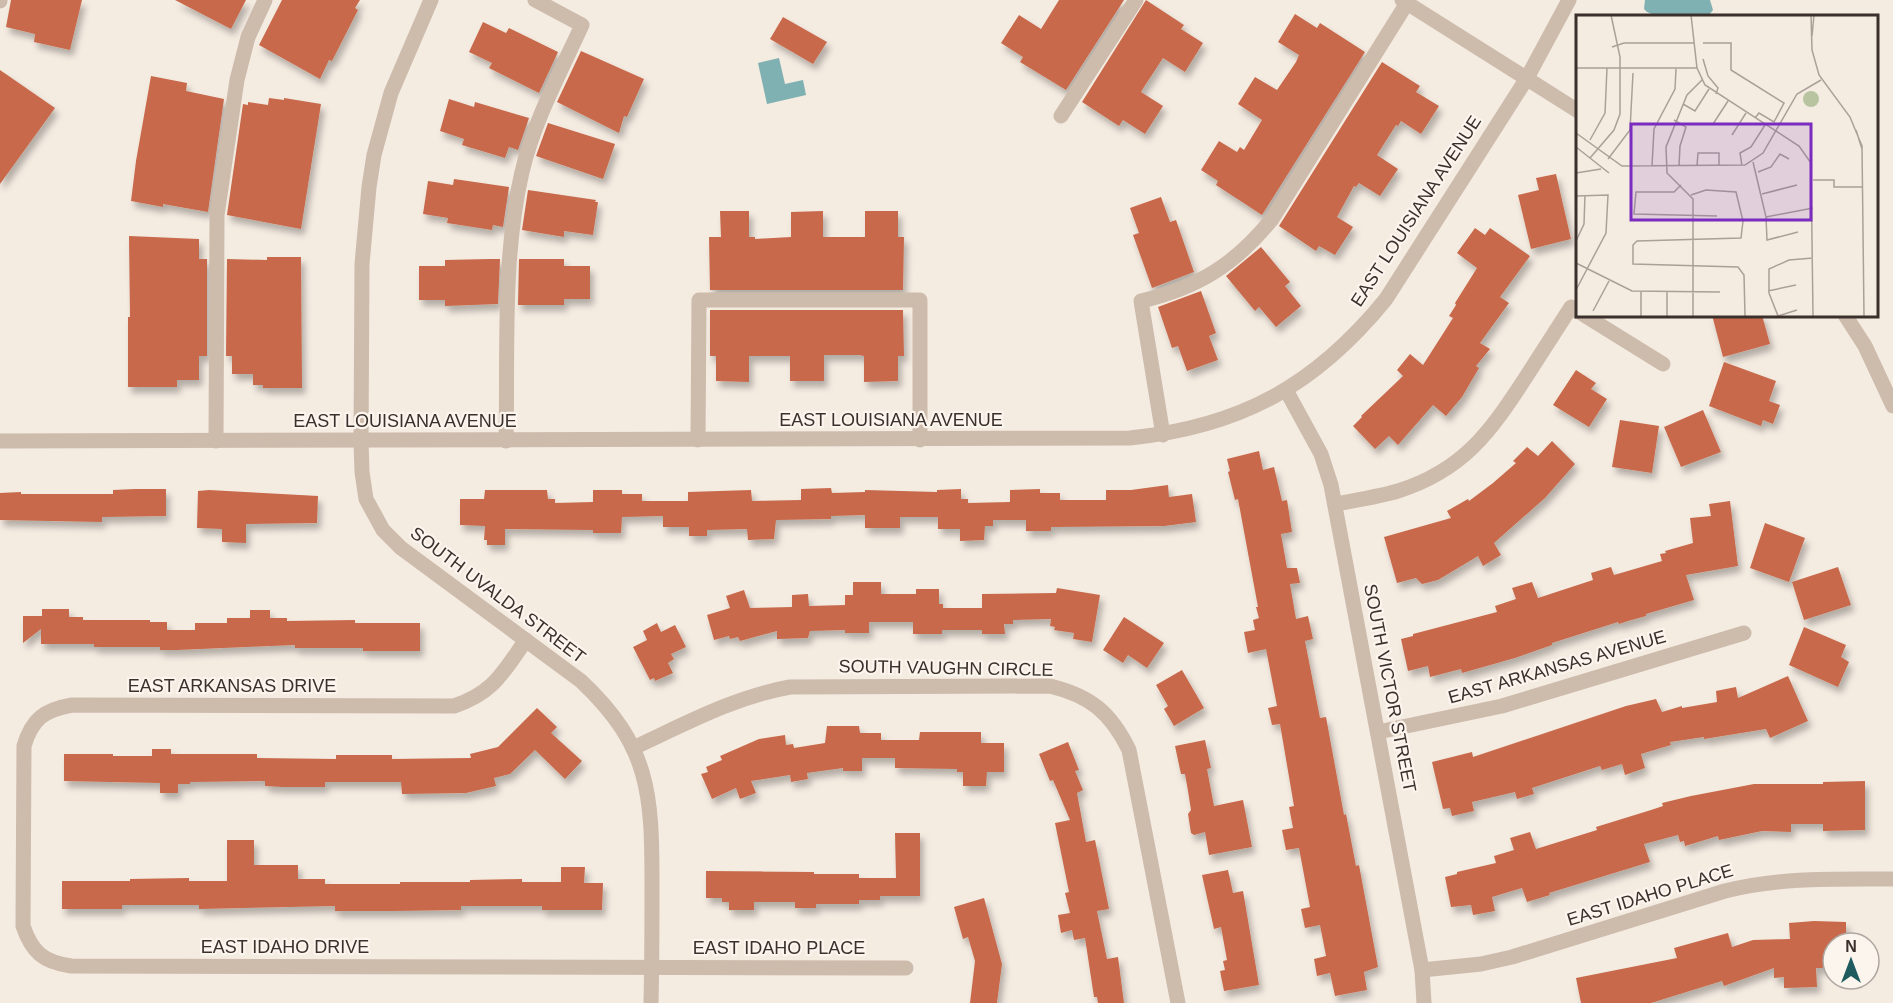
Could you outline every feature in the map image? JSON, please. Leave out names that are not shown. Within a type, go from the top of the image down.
[{"type":"street","points":[[216,441],[217,215],[237,80],[248,37],[265,0]]},
{"type":"street","name":"SOUTH UVALDA STREET","points":[[430,0],[391,93],[374,155],[369,187],[362,264],[361,441],[366,499],[390,538],[581,681],[609,709],[633,748],[643,771],[651,812],[651,1003]]},
{"type":"street","points":[[507,441],[509,261],[512,222],[522,171],[537,123],[582,25],[535,0]]},
{"type":"street","points":[[1061,116],[1136,0]]},
{"type":"street","name":"EAST LOUISIANA AVENUE","points":[[0,441],[1130,438],[1163,435],[1200,427],[1266,402],[1286,390],[1311,374],[1364,326],[1386,299],[1527,78],[1569,0]]},
{"type":"street","points":[[1163,435],[1141,301],[1169,294],[1199,282],[1229,264],[1256,239],[1272,219],[1405,1],[1576,110]]},
{"type":"street","points":[[698,440],[699,300],[920,300],[920,440]]},
{"type":"street","points":[[1335,504],[1398,491],[1426,480],[1452,465],[1496,423],[1571,307],[1576,311]]},
{"type":"street","points":[[1586,316],[1663,364]]},
{"type":"street","points":[[1846,316],[1865,346],[1893,406]]},
{"type":"street","name":"SOUTH VICTOR STREET","points":[[1286,390],[1321,454],[1335,504],[1422,970],[1424,1003]]},
{"type":"street","name":"EAST ARKANSAS AVENUE","points":[[1378,732],[1502,706],[1744,633]]},
{"type":"street","name":"EAST ARKANSAS DRIVE","points":[[23,841],[24,746],[28,732],[39,718],[54,708],[72,705],[454,706],[486,692],[526,640]]},
{"type":"street","name":"SOUTH VAUGHN CIRCLE","points":[[633,748],[735,700],[790,687],[1050,686],[1070,691],[1089,700],[1108,716],[1120,731],[1130,750],[1178,1003]]},
{"type":"street","name":"EAST IDAHO DRIVE","points":[[23,841],[23,926],[29,942],[41,956],[56,964],[71,966],[652,968]]},
{"type":"street","name":"EAST IDAHO PLACE","points":[[1422,970],[1481,964],[1512,957],[1725,891],[1752,885],[1801,880],[1893,879]]},
{"type":"street","name":"EAST IDAHO PLACE","points":[[652,968],[906,968]]},
{"type":"water","points":[[1645,0],[1710,0],[1713,10],[1709,15],[1656,15],[1644,9]]},
{"type":"water","points":[[779,58],[785,84],[803,80],[806,95],[767,104],[758,63]]},
{"type":"building","points":[[11,0],[82,0],[70,50],[34,42],[35,34],[6,27]]},
{"type":"building","points":[[175,0],[246,0],[231,29]]},
{"type":"building","points":[[282,0],[360,0],[355,8],[358,10],[332,61],[329,60],[320,79],[259,45]]},
{"type":"building","points":[[1059,0],[1124,0],[1066,90],[1020,62],[1023,57],[1001,43],[1019,15],[1041,29]]},
{"type":"building","points":[[1146,0],[1184,25],[1181,29],[1203,43],[1185,72],[1163,58],[1144,87],[1141,92],[1163,106],[1145,134],[1123,120],[1119,126],[1082,102]]},
{"type":"building","points":[[1295,14],[1317,28],[1320,23],[1365,52],[1262,215],[1216,185],[1218,181],[1201,170],[1219,141],[1237,152],[1240,147],[1244,150],[1262,120],[1238,104],[1255,77],[1277,90],[1296,62],[1299,55],[1278,42]]},
{"type":"building","points":[[783,17],[827,42],[813,64],[770,39]]},
{"type":"building","points":[[483,22],[506,33],[509,28],[558,52],[539,93],[489,68],[492,63],[469,52]]},
{"type":"building","points":[[581,51],[644,79],[627,117],[624,116],[619,133],[557,102]]},
{"type":"building","points":[[1382,62],[1420,86],[1416,92],[1439,106],[1421,134],[1401,121],[1398,126],[1396,125],[1377,155],[1398,169],[1380,196],[1359,183],[1356,187],[1354,186],[1337,217],[1353,227],[1335,255],[1319,246],[1316,251],[1279,226]]},
{"type":"building","points":[[0,70],[55,108],[0,184]]},
{"type":"building","points":[[151,76],[187,83],[186,91],[224,99],[208,212],[131,201]]},
{"type":"building","points":[[269,98],[321,104],[301,229],[227,215],[243,104],[248,105],[248,102],[268,105]]},
{"type":"building","points":[[449,99],[474,107],[475,102],[529,118],[518,150],[509,147],[505,158],[462,145],[464,139],[440,131]]},
{"type":"building","points":[[548,123],[615,144],[603,179],[536,156]]},
{"type":"building","points":[[1556,174],[1571,239],[1531,249],[1518,195],[1539,190],[1536,178]]},
{"type":"building","points":[[454,179],[509,187],[503,227],[493,225],[492,230],[447,223],[448,218],[423,214],[428,181],[453,185]]},
{"type":"building","points":[[528,190],[596,200],[595,202],[598,202],[593,235],[564,231],[564,237],[522,230]]},
{"type":"building","points":[[1161,197],[1170,222],[1176,220],[1194,272],[1152,288],[1133,235],[1139,233],[1130,208]]},
{"type":"building","points":[[720,211],[749,211],[749,237],[755,237],[755,239],[791,237],[791,212],[823,211],[823,237],[865,237],[865,211],[898,211],[898,237],[904,237],[903,290],[710,290],[709,237],[721,237]]},
{"type":"building","points":[[1475,228],[1485,235],[1490,228],[1530,256],[1500,297],[1509,303],[1480,343],[1490,349],[1476,366],[1479,368],[1462,397],[1446,416],[1433,405],[1398,445],[1389,436],[1375,449],[1353,426],[1403,376],[1397,370],[1410,354],[1423,365],[1453,318],[1449,316],[1455,303],[1477,268],[1457,253]]},
{"type":"building","points":[[129,236],[199,239],[199,259],[207,259],[207,356],[199,356],[199,380],[177,380],[177,387],[128,387]]},
{"type":"building","points":[[1261,247],[1290,282],[1285,286],[1301,306],[1276,327],[1259,307],[1255,311],[1226,276]]},
{"type":"building","points":[[267,257],[301,257],[302,388],[263,388],[263,385],[253,385],[253,374],[232,374],[232,356],[226,356],[227,259],[267,260]]},
{"type":"building","points":[[500,259],[498,304],[445,306],[445,300],[419,300],[419,266],[445,266],[445,260]]},
{"type":"building","points":[[519,259],[564,259],[564,266],[590,266],[590,299],[564,299],[564,305],[518,305]]},
{"type":"building","points":[[1201,291],[1216,333],[1209,336],[1218,360],[1187,371],[1178,346],[1172,348],[1158,307]]},
{"type":"building","points":[[710,310],[903,310],[904,356],[898,356],[898,381],[864,382],[864,356],[824,355],[824,381],[790,381],[790,356],[749,356],[749,382],[716,381],[716,356],[710,356]]},
{"type":"building","points":[[1712,316],[1762,316],[1770,344],[1723,357]]},
{"type":"building","points":[[1724,362],[1776,381],[1769,401],[1780,405],[1773,424],[1763,420],[1761,426],[1709,406]]},
{"type":"building","points":[[1576,370],[1596,383],[1591,389],[1607,399],[1589,427],[1553,405]]},
{"type":"building","points":[[1703,410],[1721,452],[1681,467],[1664,427]]},
{"type":"building","points":[[1620,420],[1659,426],[1652,473],[1612,467]]},
{"type":"building","points":[[1552,441],[1575,464],[1545,498],[1494,543],[1501,555],[1483,566],[1478,556],[1438,580],[1422,584],[1416,578],[1397,583],[1384,537],[1451,518],[1447,511],[1468,499],[1469,501],[1493,483],[1516,463],[1513,461],[1527,447],[1538,456]]},
{"type":"building","points":[[1259,451],[1263,470],[1274,467],[1282,501],[1287,500],[1292,532],[1281,534],[1287,568],[1297,568],[1300,583],[1290,584],[1296,619],[1308,616],[1313,639],[1305,641],[1320,718],[1326,717],[1344,815],[1346,814],[1356,866],[1359,865],[1378,967],[1364,972],[1367,990],[1335,996],[1330,973],[1317,976],[1314,959],[1326,956],[1320,925],[1305,928],[1301,909],[1310,907],[1299,848],[1286,850],[1282,830],[1293,828],[1289,807],[1294,806],[1280,724],[1272,725],[1268,708],[1277,706],[1266,649],[1248,653],[1244,632],[1255,630],[1253,620],[1259,618],[1256,607],[1258,607],[1238,499],[1235,500],[1227,459]]},
{"type":"building","points":[[1168,485],[1169,497],[1192,494],[1196,522],[1164,526],[1051,527],[1051,531],[1026,531],[1026,520],[993,520],[993,526],[985,526],[984,540],[960,541],[960,529],[938,529],[938,517],[900,517],[900,528],[865,528],[865,515],[831,516],[831,519],[776,520],[774,539],[748,540],[747,529],[707,530],[707,536],[689,536],[689,527],[663,527],[663,516],[622,517],[621,533],[593,533],[593,530],[505,529],[505,545],[487,545],[487,540],[484,540],[485,526],[460,525],[460,499],[484,499],[485,490],[547,490],[548,499],[555,499],[555,503],[593,502],[593,490],[622,490],[622,494],[642,494],[642,501],[688,501],[688,492],[751,490],[752,501],[801,500],[801,489],[831,488],[832,493],[865,492],[865,490],[937,492],[937,490],[961,489],[961,499],[968,499],[968,503],[1010,502],[1010,490],[1040,489],[1040,493],[1060,493],[1060,500],[1106,500],[1106,490],[1131,490]]},
{"type":"building","points":[[166,489],[166,516],[102,517],[102,522],[0,520],[0,493],[113,494],[113,490]]},
{"type":"building","points":[[198,491],[318,496],[317,523],[246,524],[246,543],[222,542],[222,529],[197,528]]},
{"type":"building","points":[[1730,501],[1738,566],[1686,575],[1694,600],[1619,624],[1618,622],[1552,643],[1552,645],[1515,658],[1462,673],[1461,669],[1430,677],[1428,666],[1408,671],[1401,639],[1497,612],[1495,606],[1516,599],[1512,588],[1532,582],[1538,598],[1593,580],[1591,573],[1611,567],[1614,575],[1662,561],[1660,554],[1666,553],[1665,551],[1693,543],[1690,518],[1711,516],[1709,504]]},
{"type":"building","points":[[1765,523],[1805,538],[1789,582],[1750,568]]},
{"type":"building","points":[[1838,567],[1851,605],[1804,620],[1792,582]]},
{"type":"building","points":[[853,582],[881,582],[881,594],[916,594],[916,589],[939,589],[939,604],[943,604],[943,608],[982,608],[982,594],[1056,593],[1057,588],[1100,595],[1092,642],[1073,639],[1074,633],[1054,630],[1055,627],[1050,626],[1051,619],[1013,620],[1013,624],[1004,624],[1005,634],[982,634],[982,630],[942,630],[942,634],[913,634],[913,622],[869,622],[869,633],[845,633],[845,630],[810,631],[808,638],[777,639],[777,631],[740,641],[738,637],[730,639],[729,636],[714,640],[707,615],[730,608],[726,596],[744,590],[750,608],[792,607],[792,595],[808,594],[809,606],[845,605],[845,595],[853,595]]},
{"type":"building","points":[[42,609],[69,609],[69,617],[83,617],[83,620],[167,622],[167,630],[195,630],[195,623],[227,623],[227,618],[250,618],[250,610],[270,610],[270,618],[287,618],[287,621],[355,620],[355,623],[420,623],[420,651],[295,648],[295,645],[160,650],[160,647],[41,644],[41,629],[23,643],[23,616],[42,616]]},
{"type":"building","points":[[1124,617],[1164,643],[1147,668],[1128,655],[1123,663],[1103,650]]},
{"type":"building","points":[[657,623],[661,632],[675,625],[686,647],[671,654],[674,659],[668,663],[673,673],[655,681],[654,678],[650,680],[633,647],[647,640],[643,631]]},
{"type":"building","points":[[1804,627],[1846,645],[1841,657],[1849,662],[1838,687],[1789,665]]},
{"type":"building","points":[[1182,670],[1204,708],[1174,726],[1164,709],[1168,706],[1156,685]]},
{"type":"building","points":[[1788,676],[1808,721],[1770,738],[1766,729],[1670,742],[1671,745],[1641,754],[1645,768],[1625,775],[1622,764],[1602,770],[1600,766],[1532,788],[1534,794],[1517,799],[1515,792],[1472,802],[1474,811],[1452,816],[1450,808],[1443,809],[1432,762],[1472,752],[1473,757],[1626,706],[1656,699],[1662,712],[1682,706],[1682,708],[1717,702],[1716,691],[1736,687],[1738,698]]},
{"type":"building","points":[[537,708],[557,727],[551,733],[582,761],[565,779],[535,750],[510,774],[494,778],[496,786],[466,793],[402,794],[401,782],[325,782],[325,787],[283,787],[265,786],[265,781],[190,782],[190,784],[178,784],[178,793],[160,793],[160,783],[64,781],[64,754],[152,756],[152,749],[171,749],[171,754],[257,754],[257,758],[336,759],[336,755],[392,755],[392,759],[471,758],[470,754],[498,747]]},
{"type":"building","points":[[827,726],[859,726],[860,733],[881,733],[881,740],[919,740],[920,732],[981,732],[981,743],[1004,743],[1004,772],[987,772],[986,786],[963,786],[963,772],[957,772],[957,769],[895,768],[895,758],[862,758],[862,771],[843,771],[843,768],[807,773],[808,779],[791,782],[790,775],[751,781],[756,793],[740,799],[736,788],[712,799],[701,774],[708,772],[706,767],[722,760],[720,756],[759,739],[785,735],[786,745],[793,744],[794,748],[825,743]]},
{"type":"building","points":[[1205,740],[1211,768],[1207,769],[1214,806],[1243,800],[1252,847],[1209,855],[1205,832],[1194,835],[1191,833],[1188,814],[1191,810],[1185,774],[1181,774],[1175,746]]},
{"type":"building","points":[[1068,742],[1079,770],[1075,771],[1083,790],[1077,793],[1086,842],[1095,840],[1109,909],[1097,911],[1107,959],[1118,957],[1124,1003],[1098,1003],[1097,997],[1094,997],[1085,938],[1074,940],[1072,930],[1061,933],[1058,915],[1070,913],[1065,893],[1069,892],[1055,823],[1070,820],[1039,754]]},
{"type":"building","points":[[1865,781],[1865,830],[1823,831],[1823,824],[1791,824],[1791,832],[1762,831],[1719,840],[1718,836],[1685,846],[1684,841],[1680,842],[1678,835],[1644,844],[1650,862],[1549,893],[1550,895],[1527,902],[1522,888],[1492,897],[1495,911],[1473,915],[1471,905],[1451,907],[1445,877],[1496,863],[1494,856],[1514,850],[1510,838],[1530,832],[1536,849],[1663,806],[1662,803],[1691,796],[1754,784],[1823,784],[1823,782]]},
{"type":"building","points":[[895,833],[920,833],[920,896],[880,896],[880,900],[859,900],[859,904],[816,904],[816,908],[795,908],[795,902],[754,902],[754,910],[729,910],[729,902],[722,902],[722,898],[706,898],[706,871],[814,872],[814,874],[859,874],[859,878],[896,878]]},
{"type":"building","points":[[227,840],[254,840],[254,865],[298,865],[298,879],[325,879],[325,884],[400,884],[400,882],[522,879],[522,882],[561,882],[561,867],[585,867],[584,883],[603,883],[602,910],[542,910],[542,906],[461,906],[461,910],[335,911],[335,906],[199,909],[199,905],[122,905],[122,909],[62,909],[62,881],[189,878],[189,881],[227,881]]},
{"type":"building","points":[[1228,870],[1233,893],[1243,891],[1259,985],[1224,991],[1220,971],[1225,970],[1223,961],[1227,960],[1221,927],[1214,929],[1202,875]]},
{"type":"building","points":[[984,898],[1002,964],[997,1003],[970,1003],[975,961],[968,937],[963,939],[954,907]]},
{"type":"building","points":[[1846,922],[1846,931],[1821,931],[1821,968],[1816,968],[1817,987],[1784,988],[1784,977],[1774,978],[1774,968],[1724,986],[1722,981],[1651,1003],[1581,1003],[1576,978],[1677,958],[1674,948],[1728,933],[1732,947],[1753,940],[1790,939],[1789,923]]}]
